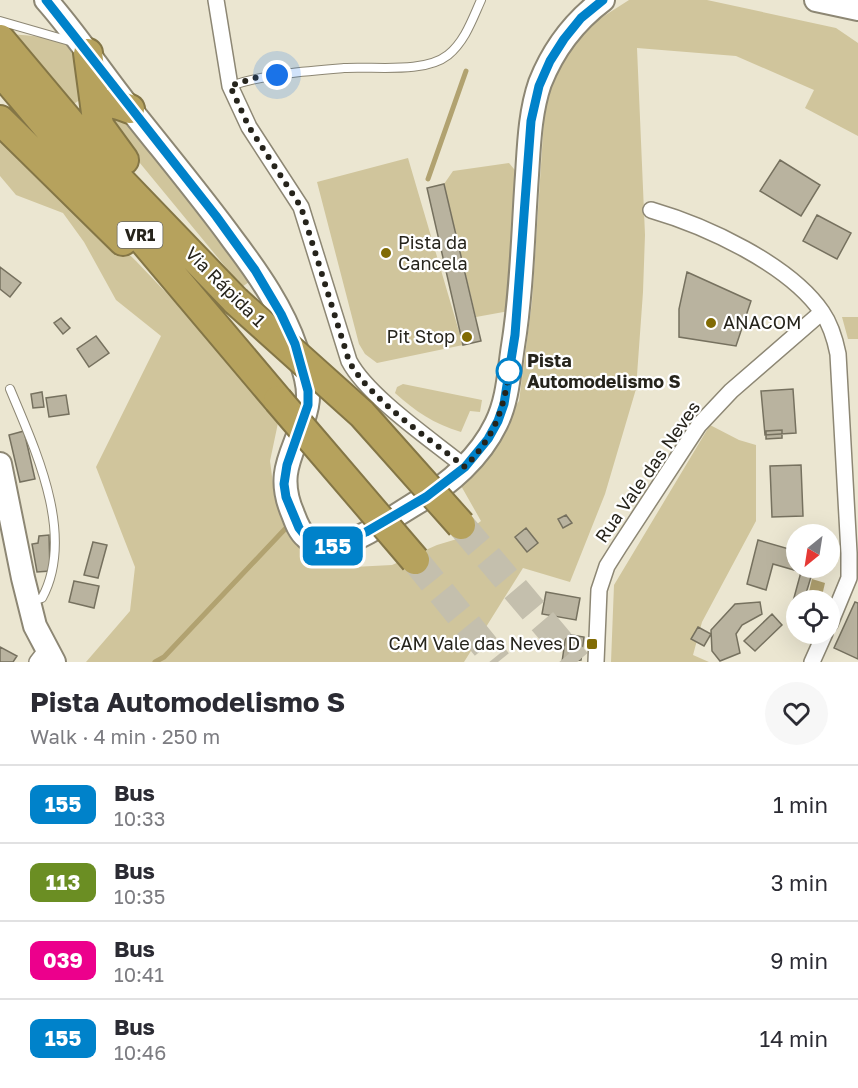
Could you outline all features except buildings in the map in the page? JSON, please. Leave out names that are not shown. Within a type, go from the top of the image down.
[{"type":"highway","name":"Via Rápida 1","points":[[0,39],[110,170],[231,296],[362,414],[460,525]]},
{"type":"highway","points":[[85,49],[100,128],[231,296]]},
{"type":"highway","name":"Via Rápida 1","points":[[0,71],[415,560]]},
{"type":"highway","points":[[96,113],[105,104],[130,109]]},
{"type":"highway","points":[[0,120],[156,273],[221,331]]},
{"type":"main road","points":[[46,0],[216,216],[255,270],[281,314],[295,344],[306,380],[308,405],[287,465],[284,484],[299,528],[307,538],[323,546],[335,546],[366,532],[426,497],[465,467],[488,439],[498,421],[504,404],[515,335],[531,121],[539,86],[550,61],[564,39],[581,18],[603,0]]},
{"type":"main road","points":[[816,0],[858,9]]},
{"type":"main road","points":[[0,464],[29,601],[46,658]]},
{"type":"street","points":[[216,0],[230,86],[249,127],[301,207],[349,361],[355,373],[374,392],[465,467]]},
{"type":"street","points":[[651,210],[676,218],[750,253],[793,281],[822,312],[831,328],[838,354],[849,553],[849,578],[840,600]]},
{"type":"street","name":"Rua Vale das Neves","points":[[596,662],[599,590],[607,566],[619,546],[699,426],[731,390],[822,312]]},
{"type":"street","points":[[812,662],[820,644]]},
{"type":"lane","points":[[230,86],[254,78],[344,68],[429,65],[447,56],[462,40],[481,0]]},
{"type":"lane","points":[[0,21],[54,36],[85,49]]},
{"type":"lane","points":[[10,389],[39,459],[56,530],[55,565],[46,590],[42,598],[29,601]]},
{"type":"shaded area","points":[[629,0],[707,0],[836,28],[858,43],[858,136],[805,108],[814,90],[736,56],[637,48],[645,235],[636,389],[605,494],[570,582],[523,568],[464,662],[86,662],[130,611],[135,567],[96,467],[161,336],[116,300],[84,242],[63,213],[16,195],[0,176],[0,130],[136,261],[252,383],[278,423],[270,461],[275,499],[291,537],[320,557],[353,567],[392,565],[437,545],[457,539],[481,521],[460,484],[519,401],[532,302],[545,104],[558,63],[590,25]]},
{"type":"shaded area","points":[[13,34],[49,38],[73,49],[79,60],[83,98],[72,105]]},
{"type":"shaded area","points":[[117,113],[131,126],[249,282],[242,287],[130,151],[110,116]]},
{"type":"shaded area","name":"Pista da Cancela","points":[[408,158],[463,345],[377,363],[365,354],[359,344],[317,182]]},
{"type":"shaded area","points":[[509,163],[519,175],[509,311],[476,317],[444,184],[453,171]]},
{"type":"shaded area","points":[[842,317],[858,317],[858,339],[848,339]]},
{"type":"shaded area","points":[[403,384],[482,400],[480,412],[470,411],[461,432],[451,429],[425,416],[395,393],[397,387]]},
{"type":"shaded area","points":[[710,425],[739,440],[756,445],[756,521],[702,622],[693,655],[709,662],[611,662],[614,585]]},
{"type":"shaded area","points":[[812,579],[825,583],[823,590],[809,590]]},
{"type":"waterway","points":[[428,179],[466,71]]},
{"type":"waterway","points":[[155,662],[164,657],[285,529]]},
{"type":"tunnel","points":[[461,525],[577,662]]},
{"type":"tunnel","points":[[415,560],[498,662]]},
{"type":"bus line","name":"155","points":[[46,0],[216,216],[255,270],[281,314],[295,344],[308,391],[308,405],[287,465],[284,484],[286,497],[299,528],[307,538],[323,546],[335,546],[366,532],[426,497],[475,457],[498,421],[504,404],[515,335],[531,121],[539,86],[550,61],[564,39],[581,18],[603,0]]},
{"type":"place","name":"Pista da Cancela","points":[[386,253]]},
{"type":"place","name":"ANACOM","points":[[711,323]]},
{"type":"place","name":"Pit Stop","points":[[467,337]]},
{"type":"place","name":"Pista Automodelismo S","points":[[509,371]]},
{"type":"place","name":"CAM Vale das Neves D","points":[[592,644]]},
{"type":"route","points":[[277,75],[254,78],[230,86],[249,127],[301,207],[349,361],[355,373],[374,392],[465,467],[488,439],[498,421],[504,404],[510,368],[509,371]]}]
